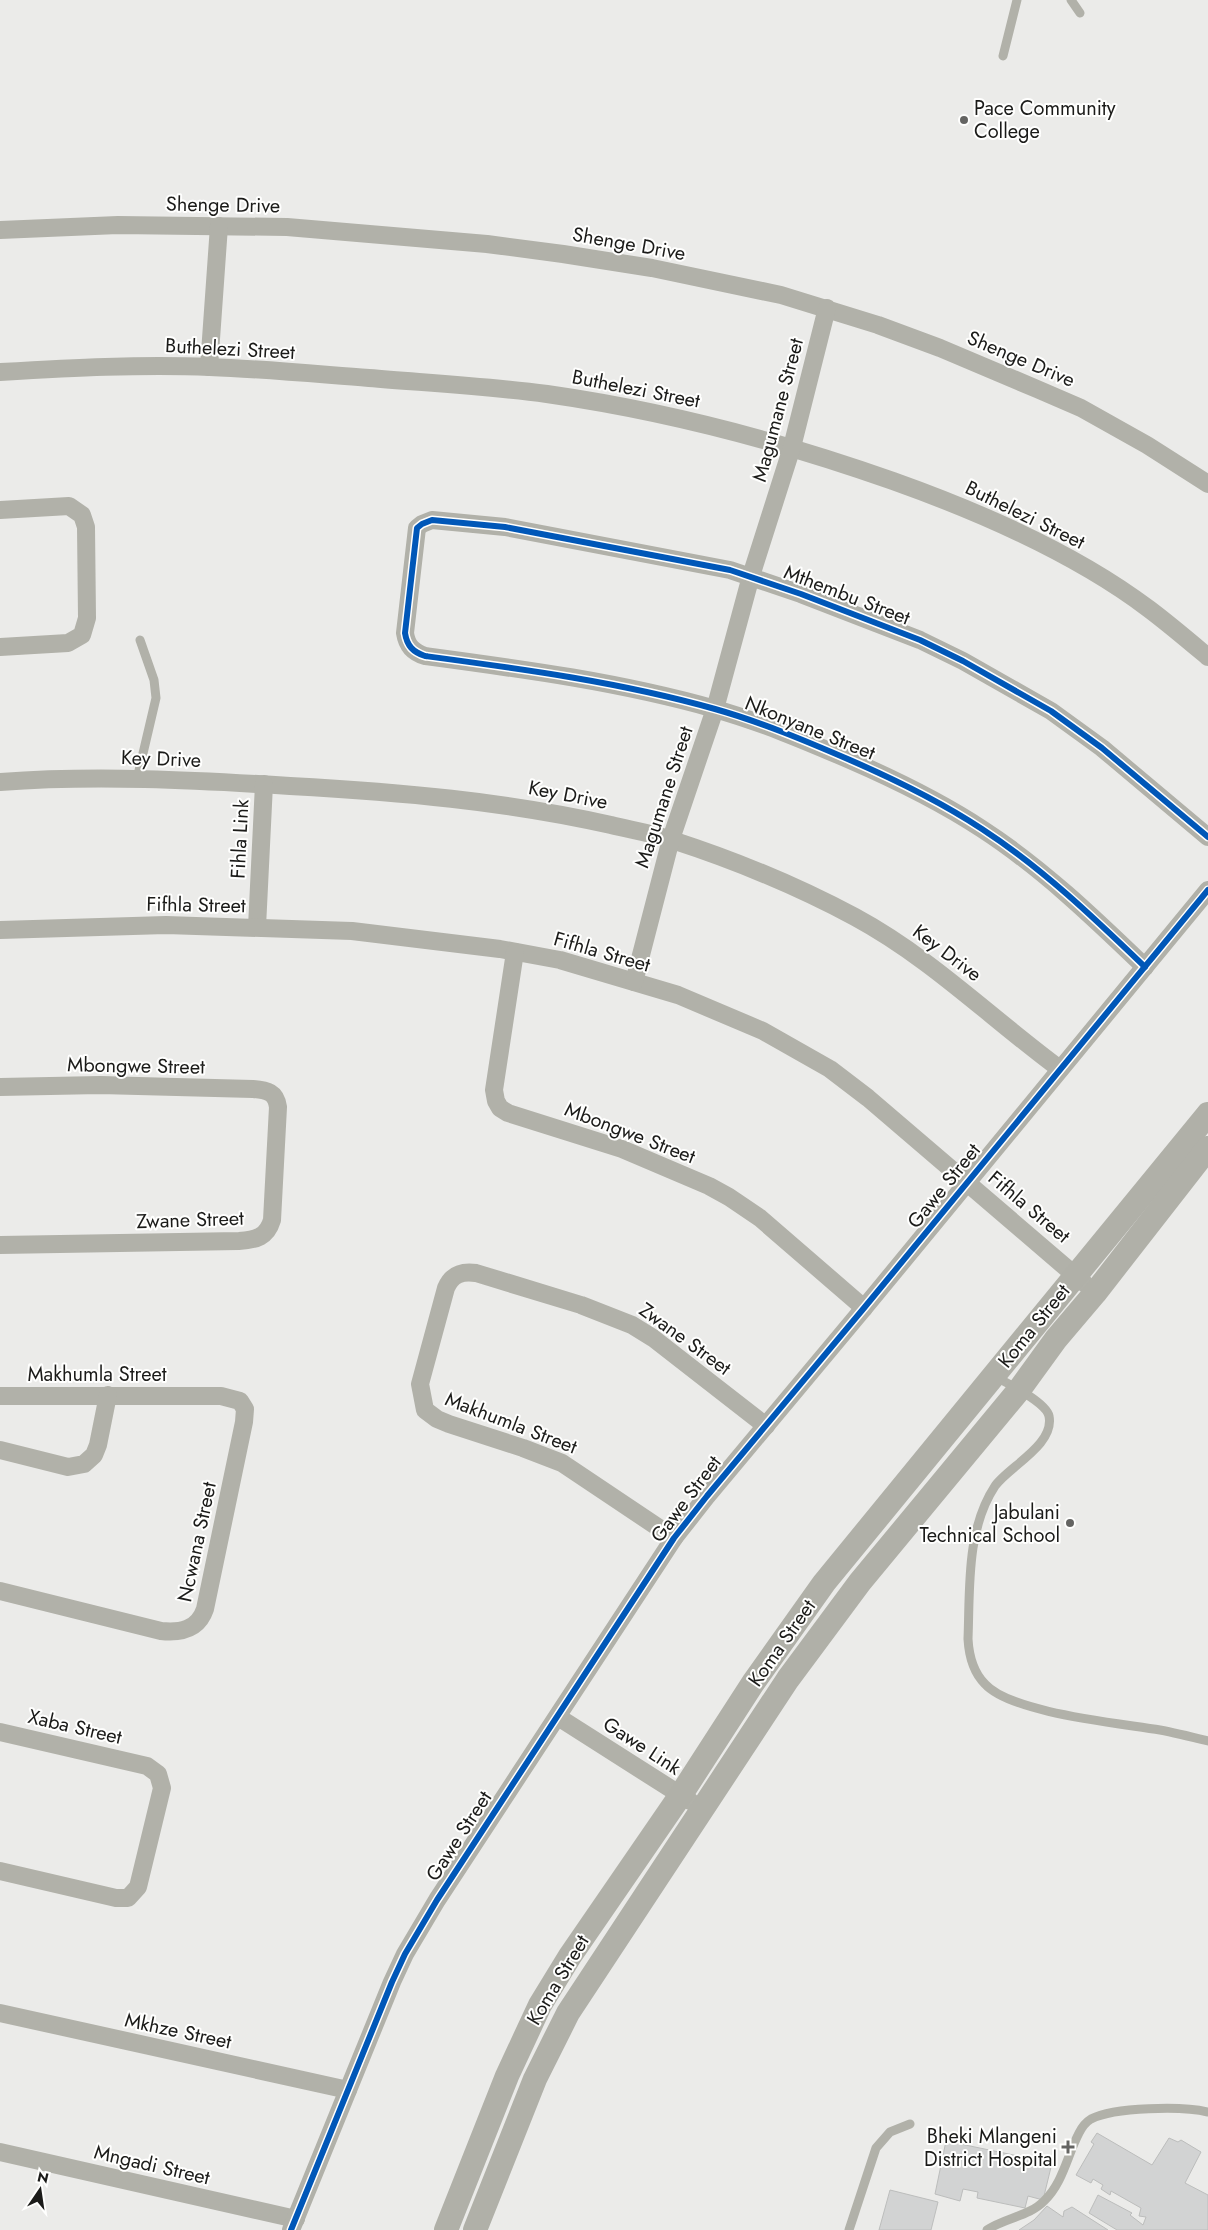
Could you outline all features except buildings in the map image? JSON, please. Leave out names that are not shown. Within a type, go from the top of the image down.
[{"type":"main road","name":"Koma Street","points":[[475,2230],[555,2036],[592,1974],[788,1679],[841,1605],[1019,1390],[1056,1339],[1094,1293],[1199,1156],[1208,1114]]},
{"type":"main road","name":"Koma Street","points":[[446,2230],[507,2076],[540,2005],[570,1956],[680,1796],[803,1610],[1077,1275],[1199,1156]]},
{"type":"street","name":"Shenge Drive","points":[[0,230],[118,225],[287,227],[487,244],[563,254],[652,268],[781,295],[827,308],[940,348],[1081,408],[1147,445],[1208,484]]},
{"type":"street","points":[[209,367],[219,226]]},
{"type":"street","name":"Magumane Street","points":[[634,982],[671,839],[715,709],[751,576],[792,446],[827,308]]},
{"type":"street","name":"Buthelezi Street","points":[[0,372],[98,368],[209,367],[485,387],[549,394],[713,426],[792,446],[929,494],[1020,533],[1116,587],[1148,608],[1208,657]]},
{"type":"street","points":[[0,510],[69,506],[82,515],[86,527],[87,618],[82,635],[68,643],[0,647]]},
{"type":"street","name":"Mthembu Street","points":[[419,526],[432,520],[505,527],[693,562],[751,576],[920,640],[1050,711],[1102,748],[1208,837]]},
{"type":"street","name":"Nkonyane Street","points":[[419,526],[415,536],[405,633],[409,646],[414,651],[425,656],[541,672],[608,684],[715,709],[783,732],[889,777],[982,829],[1054,884],[1145,967]]},
{"type":"street","name":"Key Drive","points":[[0,782],[137,779],[398,792],[488,802],[578,818],[671,839],[810,895],[856,918],[934,968],[1027,1045],[1060,1069]]},
{"type":"street","name":"Fihla Link","points":[[257,927],[264,784]]},
{"type":"street","name":"Gawe Street","points":[[293,2224],[405,1954],[437,1900],[558,1718],[674,1538],[706,1496],[864,1308],[1208,890]]},
{"type":"street","name":"Fifhla Street","points":[[0,930],[114,925],[257,927],[352,932],[515,952],[560,960],[678,995],[763,1031],[830,1070],[868,1098],[968,1182],[1077,1275],[1094,1293]]},
{"type":"street","name":"Mbongwe Street","points":[[515,952],[494,1090],[496,1101],[500,1108],[513,1114],[622,1149],[729,1197],[760,1218],[864,1308]]},
{"type":"street","name":"Mbongwe Street","points":[[0,1087],[100,1085],[253,1088],[271,1092]]},
{"type":"street","name":"Zwane Street","points":[[0,1245],[239,1241],[257,1239],[268,1229],[272,1220],[278,1107],[275,1097],[271,1092]]},
{"type":"street","name":"Zwane Street","points":[[456,1274],[476,1273],[620,1319],[653,1338],[766,1426]]},
{"type":"street","name":"Makhumla Street","points":[[456,1274],[446,1288],[420,1384],[425,1410],[437,1419],[449,1424],[562,1463],[674,1538]]},
{"type":"street","points":[[0,1450],[68,1466],[84,1464],[94,1455],[98,1445],[108,1395]]},
{"type":"street","name":"Makhumla Street","points":[[0,1396],[221,1396],[240,1401],[244,1414]]},
{"type":"street","name":"Ncwana Street","points":[[0,1591],[160,1631],[184,1630],[196,1625],[205,1609],[244,1414]]},
{"type":"street","name":"Gawe Link","points":[[558,1718],[703,1809]]},
{"type":"street","name":"Xaba Street","points":[[0,1732],[141,1764],[155,1770],[162,1788],[138,1887],[131,1896],[116,1898],[0,1872]]},
{"type":"street","name":"Mkhze Street","points":[[0,2013],[348,2090]]},
{"type":"street","name":"Mngadi Street","points":[[0,2152],[293,2224]]},
{"type":"lane","points":[[1003,56],[1017,0]]},
{"type":"lane","points":[[1071,0],[1080,13]]},
{"type":"lane","points":[[137,779],[156,698],[154,680],[140,640]]},
{"type":"lane","points":[[994,1376],[1019,1390],[1046,1410],[1049,1421],[1040,1443],[1028,1457],[1001,1478],[994,1487],[978,1523],[974,1544],[968,1639],[969,1654],[975,1671],[985,1685],[1001,1696],[1026,1706],[1161,1730],[1208,1741]]},
{"type":"lane","points":[[987,2230],[994,2224],[1042,2203],[1058,2184],[1079,2132],[1089,2120],[1102,2115],[1157,2108],[1184,2108],[1208,2112]]},
{"type":"lane","points":[[849,2230],[876,2148],[890,2132],[910,2124]]},
{"type":"cycle path","points":[[1145,967],[1067,894],[1004,844],[934,801],[850,760],[749,720],[715,709],[643,691],[571,677],[425,656],[417,653],[407,642],[405,633],[417,528],[432,520],[505,527],[730,570],[801,594],[920,640],[963,661],[1051,711],[1102,748],[1208,837]]},
{"type":"cycle path","points":[[291,2230],[405,1954],[437,1900],[674,1538],[1208,890]]},
{"type":"place","name":"Pace Community College","points":[[964,120]]},
{"type":"place","name":"Jabulani Technical School","points":[[1070,1523]]},
{"type":"place","name":"Bheki Mlangeni District Hospital","points":[[1068,2147]]}]
